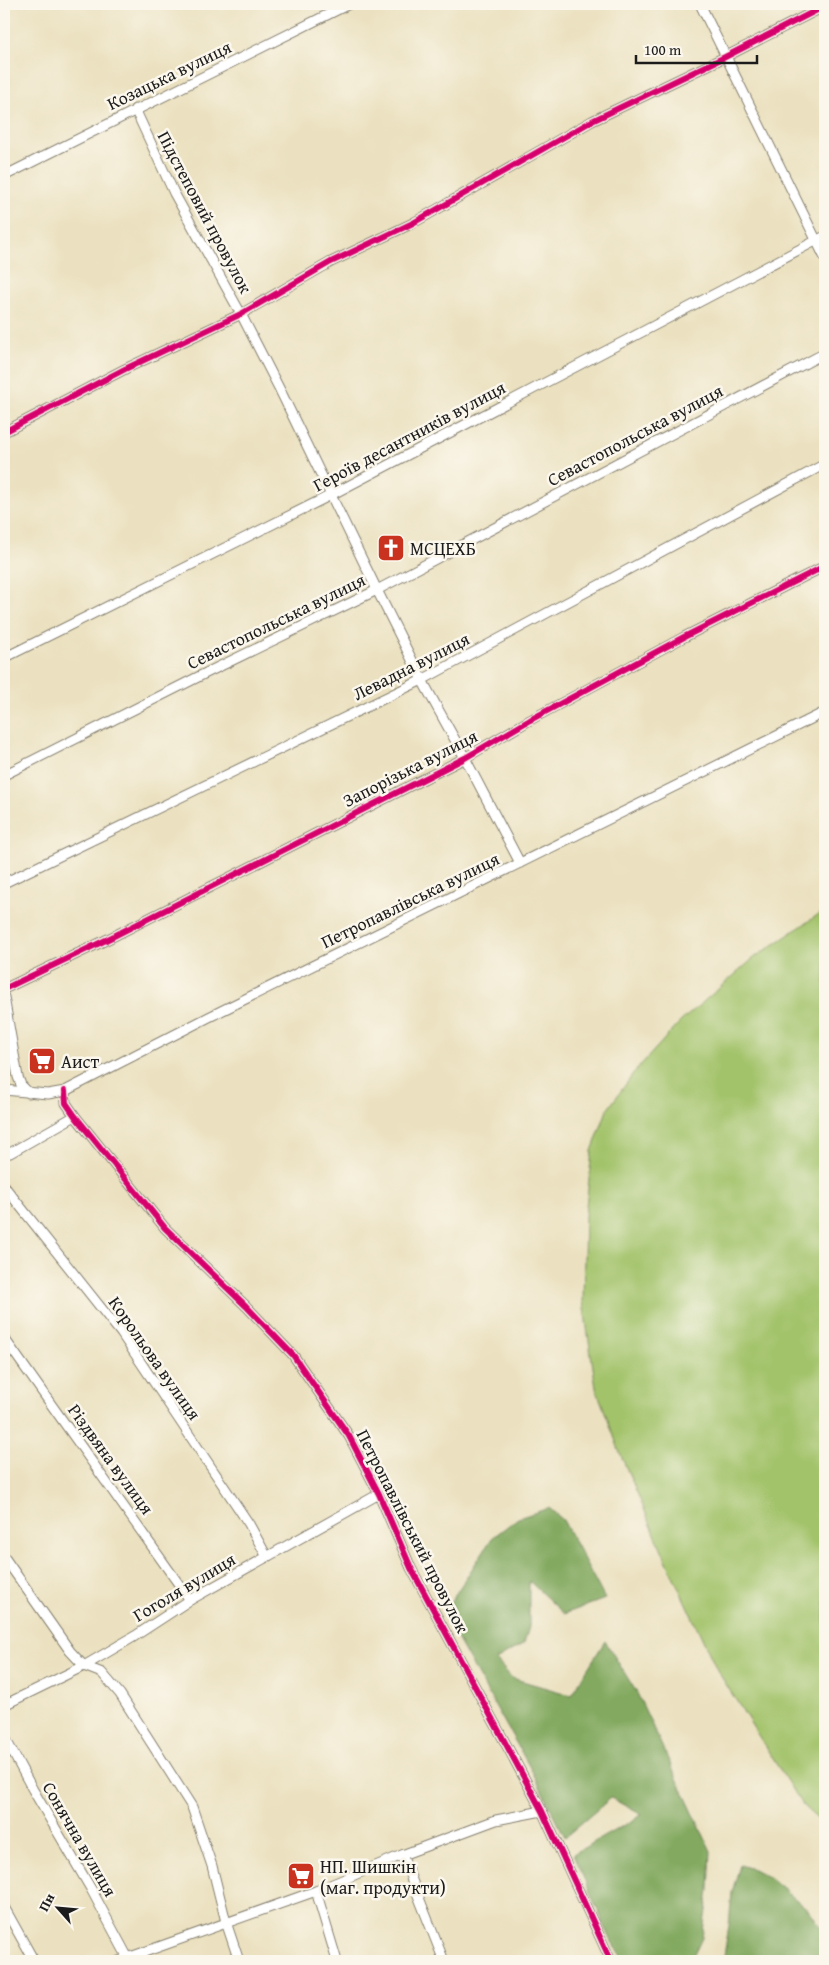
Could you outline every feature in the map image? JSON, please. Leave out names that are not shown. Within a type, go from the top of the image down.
[{"type":"street","name":"Козацька вулиця","points":[[4,176],[350,4]]},
{"type":"street","points":[[700,4],[725,57],[821,238],[825,258]]},
{"type":"street","points":[[4,432],[125,369],[241,314],[331,262],[413,223],[592,121],[825,6]]},
{"type":"street","name":"Підстеповий провулок","points":[[135,110],[174,193],[241,314],[280,390],[422,680],[466,758],[520,864]]},
{"type":"street","name":"Героїв десантників вулиця","points":[[4,658],[331,496],[821,238]]},
{"type":"street","name":"Севастопольська вулиця","points":[[4,776],[202,675],[377,590],[825,353]]},
{"type":"street","name":"Левадна вулиця","points":[[4,883],[422,680],[825,464]]},
{"type":"street","name":"Запорізька вулиця","points":[[4,989],[108,939],[466,758],[539,715],[825,566]]},
{"type":"street","name":"Петропавлівська вулиця","points":[[4,1090],[48,1094],[65,1091],[209,1017],[825,712]]},
{"type":"street","points":[[4,997],[18,1076],[21,1085],[30,1093]]},
{"type":"street","name":"Петропавлівський провулок","points":[[65,1091],[66,1103],[75,1116],[165,1228],[246,1306],[293,1355],[349,1436],[379,1494],[411,1568],[542,1811],[611,1961]]},
{"type":"street","points":[[4,1154],[10,1153],[75,1116]]},
{"type":"street","name":"Корольова вулиця","points":[[4,1186],[121,1333],[249,1524],[267,1557]]},
{"type":"street","name":"Різдвяна вулиця","points":[[4,1338],[190,1600]]},
{"type":"street","name":"Гоголя вулиця","points":[[4,1704],[84,1666],[190,1600],[379,1494]]},
{"type":"street","points":[[4,1557],[70,1651],[84,1666],[102,1673],[120,1694],[192,1806],[212,1866],[226,1922],[239,1961]]},
{"type":"street","name":"Сонячна вулиця","points":[[4,1736],[33,1790],[92,1889],[128,1958]]},
{"type":"street","points":[[119,1961],[316,1891],[402,1855],[496,1820],[542,1811]]},
{"type":"street","points":[[402,1855],[444,1961]]},
{"type":"street","points":[[316,1891],[337,1961]]},
{"type":"street","points":[[4,1907],[34,1961]]},
{"type":"green space","points":[[825,910],[825,1826],[802,1805],[717,1670],[674,1578],[622,1458],[596,1388],[583,1301],[585,1216],[592,1151],[607,1110],[637,1069],[680,1022],[754,958]]},
{"type":"green space","points":[[549,1508],[563,1520],[605,1599],[564,1614],[529,1581],[529,1627],[524,1643],[496,1660],[512,1678],[571,1695],[605,1641],[637,1693],[711,1851],[709,1890],[702,1938],[691,1961],[624,1961],[612,1942],[573,1854],[642,1815],[611,1798],[565,1837],[533,1773],[445,1617],[451,1601],[492,1538],[518,1518]]},
{"type":"green space","points":[[740,1865],[770,1878],[810,1911],[825,1933],[825,1954],[818,1961],[723,1961],[732,1892]]},
{"type":"cycle path","points":[[4,432],[125,369],[241,314],[331,262],[413,223],[592,121],[825,6]]},
{"type":"cycle path","points":[[4,989],[108,939],[465,758],[530,720],[684,637],[825,566]]},
{"type":"cycle path","points":[[65,1091],[66,1103],[75,1116],[165,1228],[246,1306],[293,1355],[349,1436],[379,1494],[411,1568],[542,1811],[611,1961]]},
{"type":"place","name":"МСЦЕХБ","points":[[391,548]]},
{"type":"place","name":"Аист","points":[[42,1061]]},
{"type":"place","name":"НП. Шишкін (маг. продукти)","points":[[301,1876]]}]
